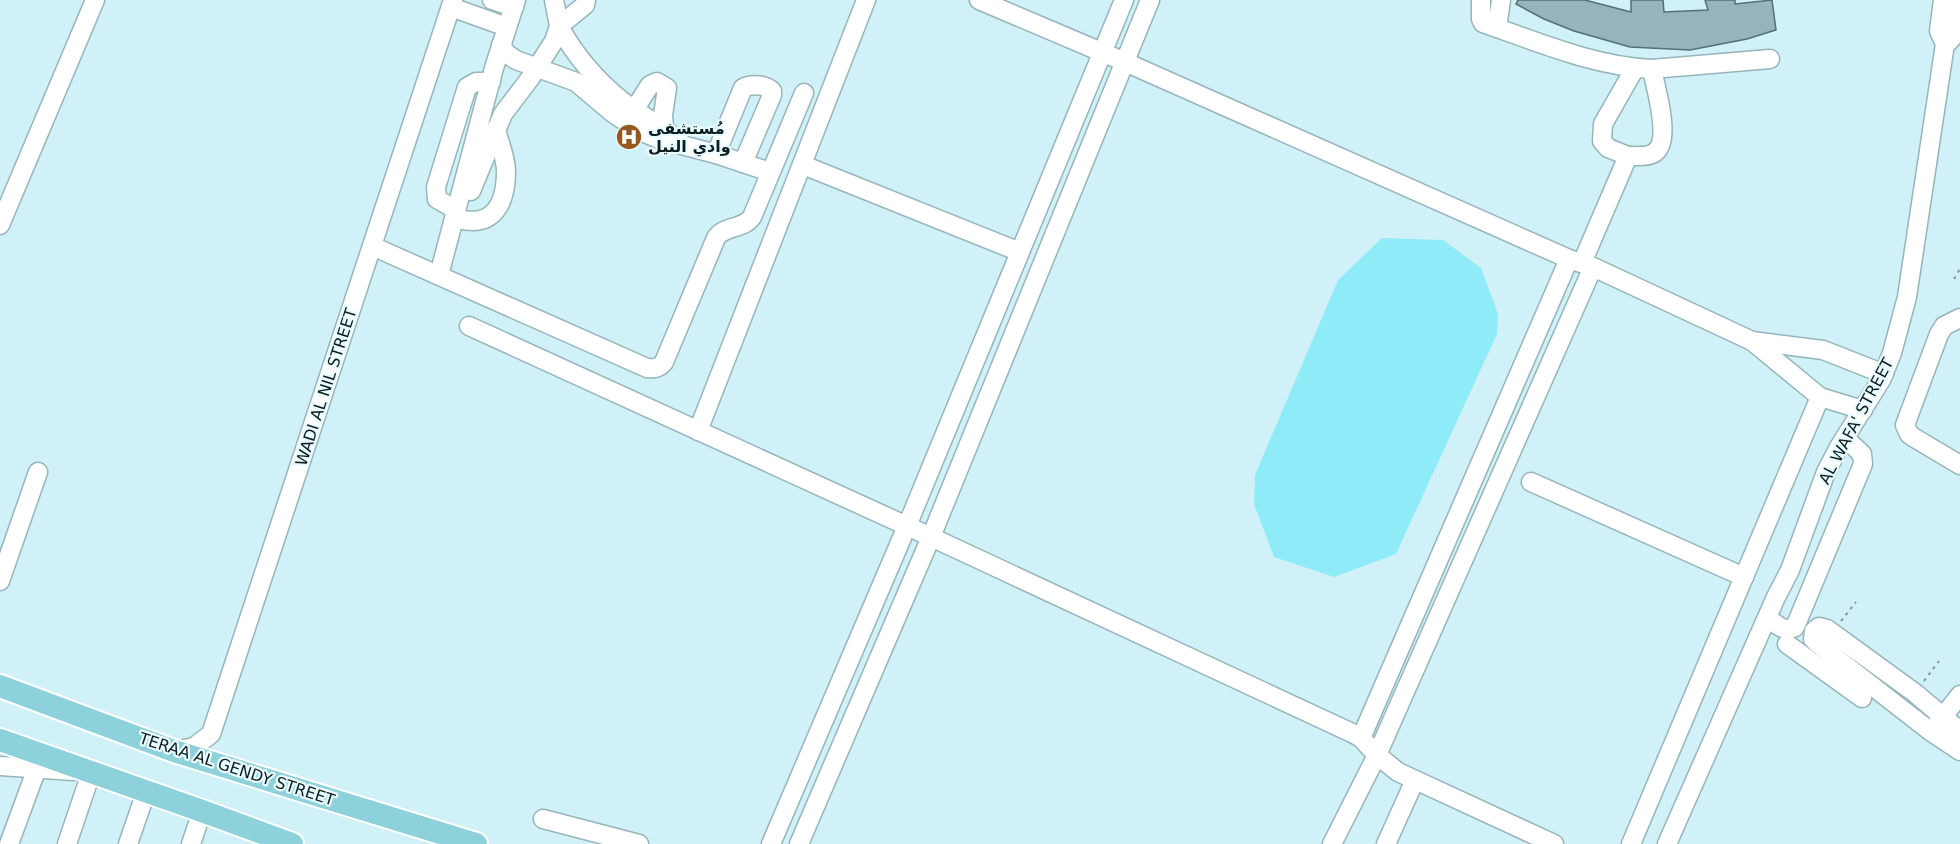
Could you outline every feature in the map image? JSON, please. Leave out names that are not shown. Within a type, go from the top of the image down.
[{"type":"main road","name":"TERAA AL GENDY STREET","points":[[0,686],[174,751],[476,844]]},
{"type":"main road","points":[[0,740],[202,811],[262,839],[292,844]]},
{"type":"street","points":[[0,225],[95,0]]},
{"type":"street","points":[[440,275],[489,88],[515,4],[492,0]]},
{"type":"street","points":[[554,0],[559,26],[586,68],[623,101],[631,116],[659,139],[716,154],[770,172]]},
{"type":"street","points":[[456,221],[509,104],[538,67],[554,40],[559,26],[585,5],[585,0]]},
{"type":"street","points":[[698,431],[866,0]]},
{"type":"street","points":[[979,0],[1103,52],[1752,341],[1820,397],[1863,410]]},
{"type":"street","points":[[771,844],[907,526],[1124,0]]},
{"type":"street","points":[[799,844],[931,537],[1150,0]]},
{"type":"street","points":[[1481,0],[1483,23],[1585,58],[1643,69],[1770,59]]},
{"type":"street","points":[[1497,28],[1501,0]]},
{"type":"street","name":"AL WAFA' STREET","points":[[1667,844],[1790,570],[1826,472],[1884,374],[1893,353],[1906,297],[1945,44],[1939,30],[1943,0]]},
{"type":"street","name":"AL WAFA' STREET","points":[[1945,44],[1952,41],[1955,34],[1958,0]]},
{"type":"street","points":[[452,4],[507,27]]},
{"type":"street","name":"WADI AL NIL STREET","points":[[174,751],[194,747],[211,734],[452,4]]},
{"type":"street","points":[[501,45],[507,54],[516,60],[576,82],[614,114],[631,116],[664,128],[683,145]]},
{"type":"street","points":[[1643,69],[1662,120],[1663,139],[1659,149],[1652,155],[1628,156],[1608,148],[1602,141],[1603,124],[1643,69]]},
{"type":"street","points":[[631,116],[650,85],[657,81],[664,84],[667,92],[663,115],[664,128]]},
{"type":"street","points":[[496,129],[506,169],[501,200],[495,212],[486,220],[456,221],[437,199],[436,187],[467,87],[476,82],[489,88],[509,104]]},
{"type":"street","points":[[716,154],[743,88],[751,85],[767,87],[772,94],[743,163]]},
{"type":"street","points":[[372,246],[647,368],[660,367],[719,233],[749,222],[804,93]]},
{"type":"street","points":[[1332,844],[1377,755],[1535,397],[1581,263],[1628,156]]},
{"type":"street","points":[[803,165],[1020,252]]},
{"type":"street","points":[[1361,738],[1514,386],[1581,263]]},
{"type":"street","points":[[1960,318],[1944,326],[1939,334],[1906,420],[1906,430],[1913,438],[1960,465]]},
{"type":"street","points":[[469,326],[931,537],[1361,738],[1398,772],[1554,844]]},
{"type":"street","points":[[1752,341],[1823,350],[1884,374]]},
{"type":"street","points":[[1514,386],[1535,397]]},
{"type":"street","points":[[1631,844],[1820,397]]},
{"type":"street","points":[[1768,618],[1782,628],[1792,629],[1803,607],[1863,464],[1862,454],[1845,438]]},
{"type":"street","points":[[1478,467],[1499,476]]},
{"type":"street","points":[[0,581],[8,535],[38,472]]},
{"type":"street","points":[[1531,482],[1744,577]]},
{"type":"street","points":[[1862,698],[1821,657],[1813,633],[1816,629],[1822,627],[1832,632],[1915,693],[1937,725],[1960,751]]},
{"type":"street","points":[[1787,644],[1821,657],[1937,725],[1960,731]]},
{"type":"street","points":[[1937,725],[1960,696]]},
{"type":"street","points":[[0,766],[89,772],[67,844]]},
{"type":"street","points":[[9,844],[37,768]]},
{"type":"street","points":[[1386,844],[1415,780]]},
{"type":"street","points":[[128,844],[146,792]]},
{"type":"street","points":[[191,844],[202,811]]},
{"type":"street","points":[[543,819],[639,844]]},
{"type":"path","points":[[1954,279],[1960,269]]},
{"type":"path","points":[[1832,632],[1856,602]]},
{"type":"path","points":[[1915,693],[1938,661]]},
{"type":"shaded area","points":[[1382,238],[1443,240],[1481,268],[1498,314],[1497,334],[1396,554],[1334,577],[1274,557],[1254,504],[1255,475],[1338,280]]},
{"type":"building","points":[[1518,0],[1585,0],[1631,12],[1631,0],[1663,0],[1664,12],[1708,10],[1705,0],[1735,0],[1735,4],[1772,0],[1776,30],[1747,39],[1690,50],[1630,47],[1574,31],[1544,19],[1516,4]]},
{"type":"place","name":"مُستشفى وادي النيل","points":[[629,137]]}]
